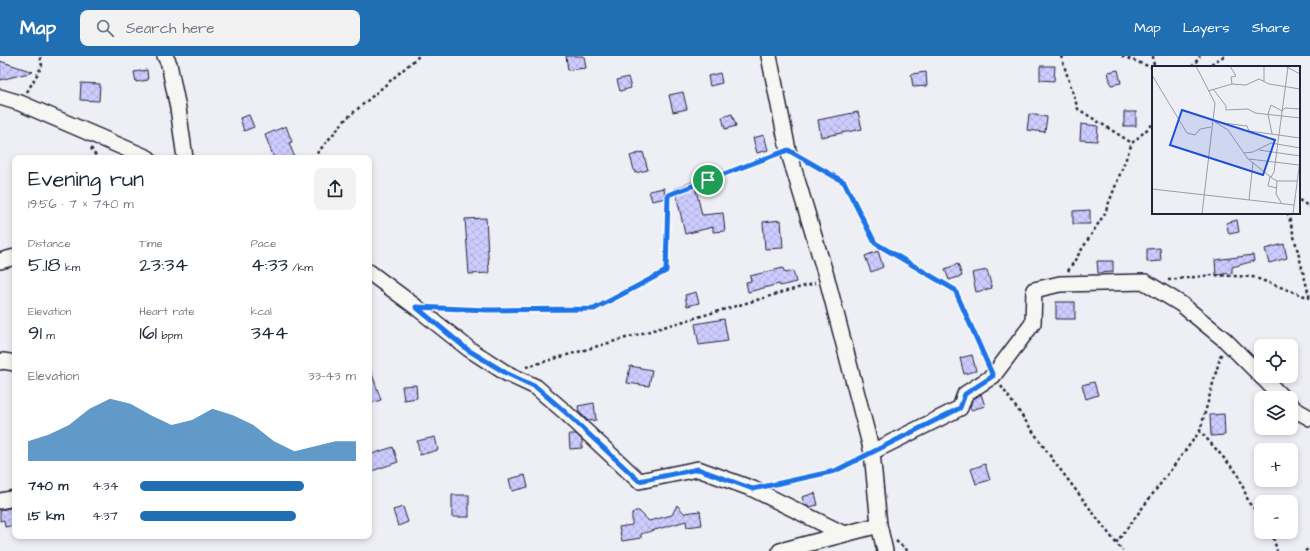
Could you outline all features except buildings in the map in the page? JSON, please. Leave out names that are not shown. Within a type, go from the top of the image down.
[{"type":"street","points":[[165,56],[169,64],[178,108],[185,155]]},
{"type":"street","points":[[769,56],[788,150],[827,279],[872,452],[879,525],[885,551]]},
{"type":"street","points":[[0,97],[141,155]]},
{"type":"street","points":[[0,261],[12,258]]},
{"type":"street","points":[[372,274],[416,307],[468,350],[506,373],[536,387],[639,481],[698,469],[753,489],[844,534]]},
{"type":"street","points":[[872,452],[960,408],[965,394],[993,376],[1032,323],[1034,290],[1060,284],[1145,282],[1182,304],[1225,340],[1277,391]]},
{"type":"street","points":[[0,362],[12,362]]},
{"type":"street","points":[[1298,411],[1310,418]]},
{"type":"street","points":[[0,501],[12,499]]},
{"type":"street","points":[[780,551],[879,525]]},
{"type":"path","points":[[20,104],[42,66],[40,56]]},
{"type":"path","points":[[316,155],[346,119],[419,56]]},
{"type":"path","points":[[1061,56],[1078,109],[1132,143]]},
{"type":"path","points":[[1122,56],[1152,68]]},
{"type":"path","points":[[1152,56],[1153,66]]},
{"type":"path","points":[[1193,66],[1200,56]]},
{"type":"path","points":[[1208,66],[1224,56]]},
{"type":"path","points":[[1060,284],[1105,214],[1132,143],[1152,125]]},
{"type":"path","points":[[440,308],[488,310],[594,309],[666,271],[668,195],[788,150],[844,182],[875,243],[955,290],[993,376],[1053,460],[1123,551]]},
{"type":"path","points":[[1300,201],[1310,207]]},
{"type":"path","points":[[1288,214],[1310,299]]},
{"type":"path","points":[[1168,280],[1212,274],[1253,277],[1310,299]]},
{"type":"path","points":[[506,373],[827,279]]},
{"type":"path","points":[[1116,543],[1200,431],[1225,340]]},
{"type":"path","points":[[1200,431],[1238,474],[1249,504],[1254,509]]},
{"type":"path","points":[[753,489],[835,471],[872,452]]},
{"type":"path","points":[[1274,539],[1277,551]]},
{"type":"path","points":[[1305,551],[1310,548]]},
{"type":"route","points":[[788,150],[844,182],[875,243],[955,290],[993,376],[965,394],[960,408],[835,471],[753,489],[698,469],[639,481],[536,387],[506,373],[468,350],[416,307],[488,310],[594,309],[666,271],[668,195],[708,180],[788,150]]}]
